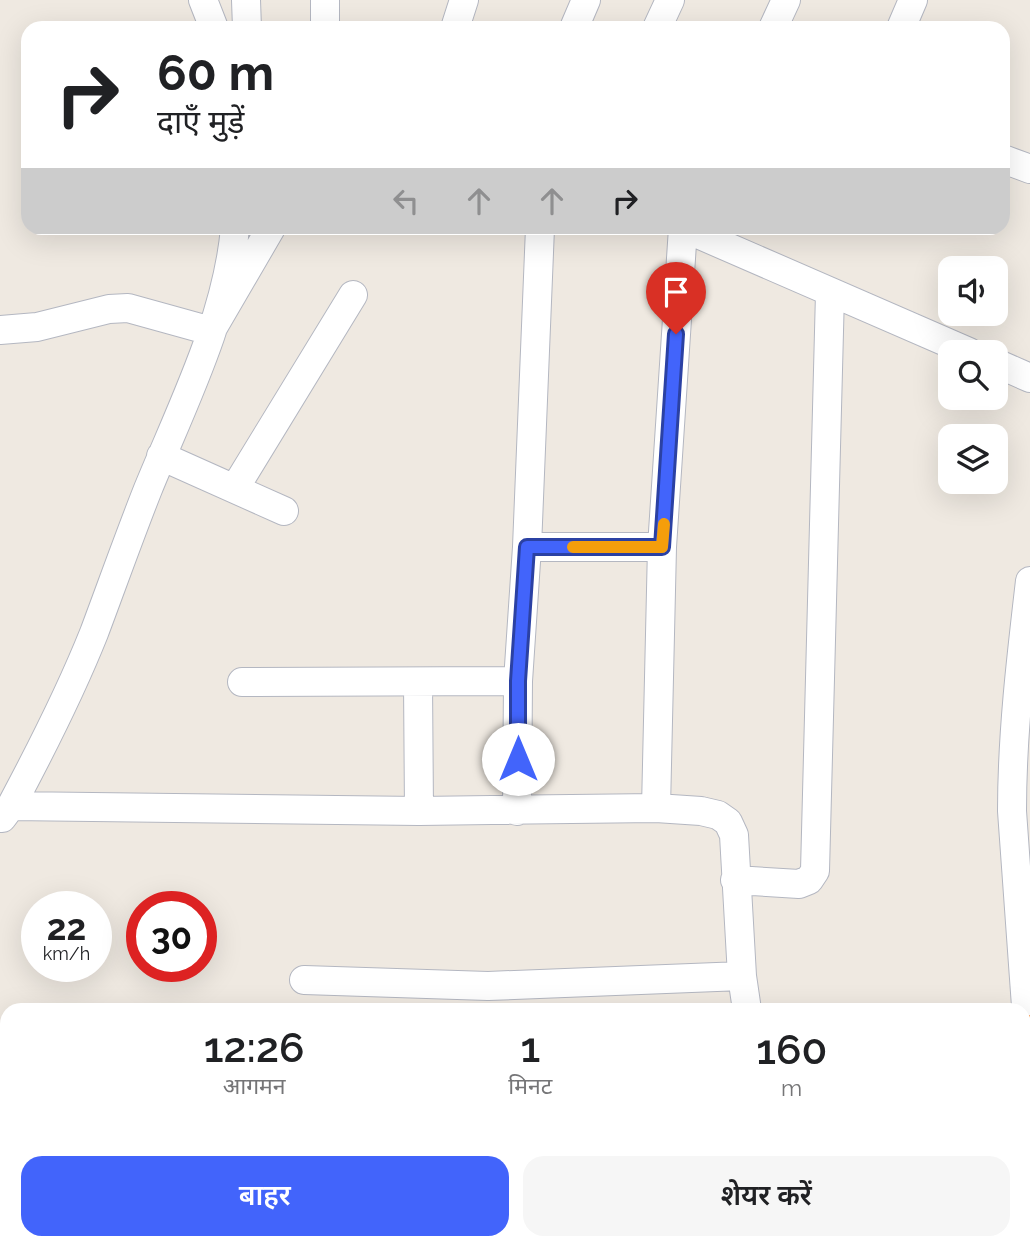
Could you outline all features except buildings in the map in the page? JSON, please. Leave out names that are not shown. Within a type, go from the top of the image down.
[{"type":"street","points":[[203,0],[211,21]]},
{"type":"street","points":[[246,0],[247,21]]},
{"type":"street","points":[[325,0],[325,21]]},
{"type":"street","points":[[457,21],[464,0]]},
{"type":"street","points":[[577,21],[586,0]]},
{"type":"street","points":[[660,21],[670,0]]},
{"type":"street","points":[[776,21],[786,0]]},
{"type":"street","points":[[904,21],[913,0]]},
{"type":"street","points":[[1010,162],[1030,169]]},
{"type":"street","points":[[234,235],[226,288],[211,331],[93,634],[60,710],[6,813],[656,808],[718,815],[728,822],[734,835],[735,880],[746,1003]]},
{"type":"street","points":[[211,331],[267,235]]},
{"type":"street","points":[[517,811],[518,681],[527,547],[540,235]]},
{"type":"street","points":[[656,808],[662,547],[684,235]]},
{"type":"street","points":[[700,235],[941,340]]},
{"type":"street","points":[[735,880],[799,884],[809,880],[815,871],[830,293]]},
{"type":"street","points":[[235,488],[353,295]]},
{"type":"street","points":[[0,331],[37,327],[109,309],[128,308],[211,331]]},
{"type":"street","points":[[1008,368],[1030,378]]},
{"type":"street","points":[[161,456],[285,510]]},
{"type":"street","points":[[527,547],[662,547]]},
{"type":"street","points":[[1025,1003],[1012,774],[1016,705],[1030,581]]},
{"type":"street","points":[[242,682],[518,681]]},
{"type":"street","points":[[418,682],[419,811]]},
{"type":"street","points":[[304,980],[487,998],[742,976]]},
{"type":"slow traffic","points":[[573,547],[662,547],[664,524]]},
{"type":"route","points":[[518,759],[518,681],[527,547],[662,547],[676,334]]}]
